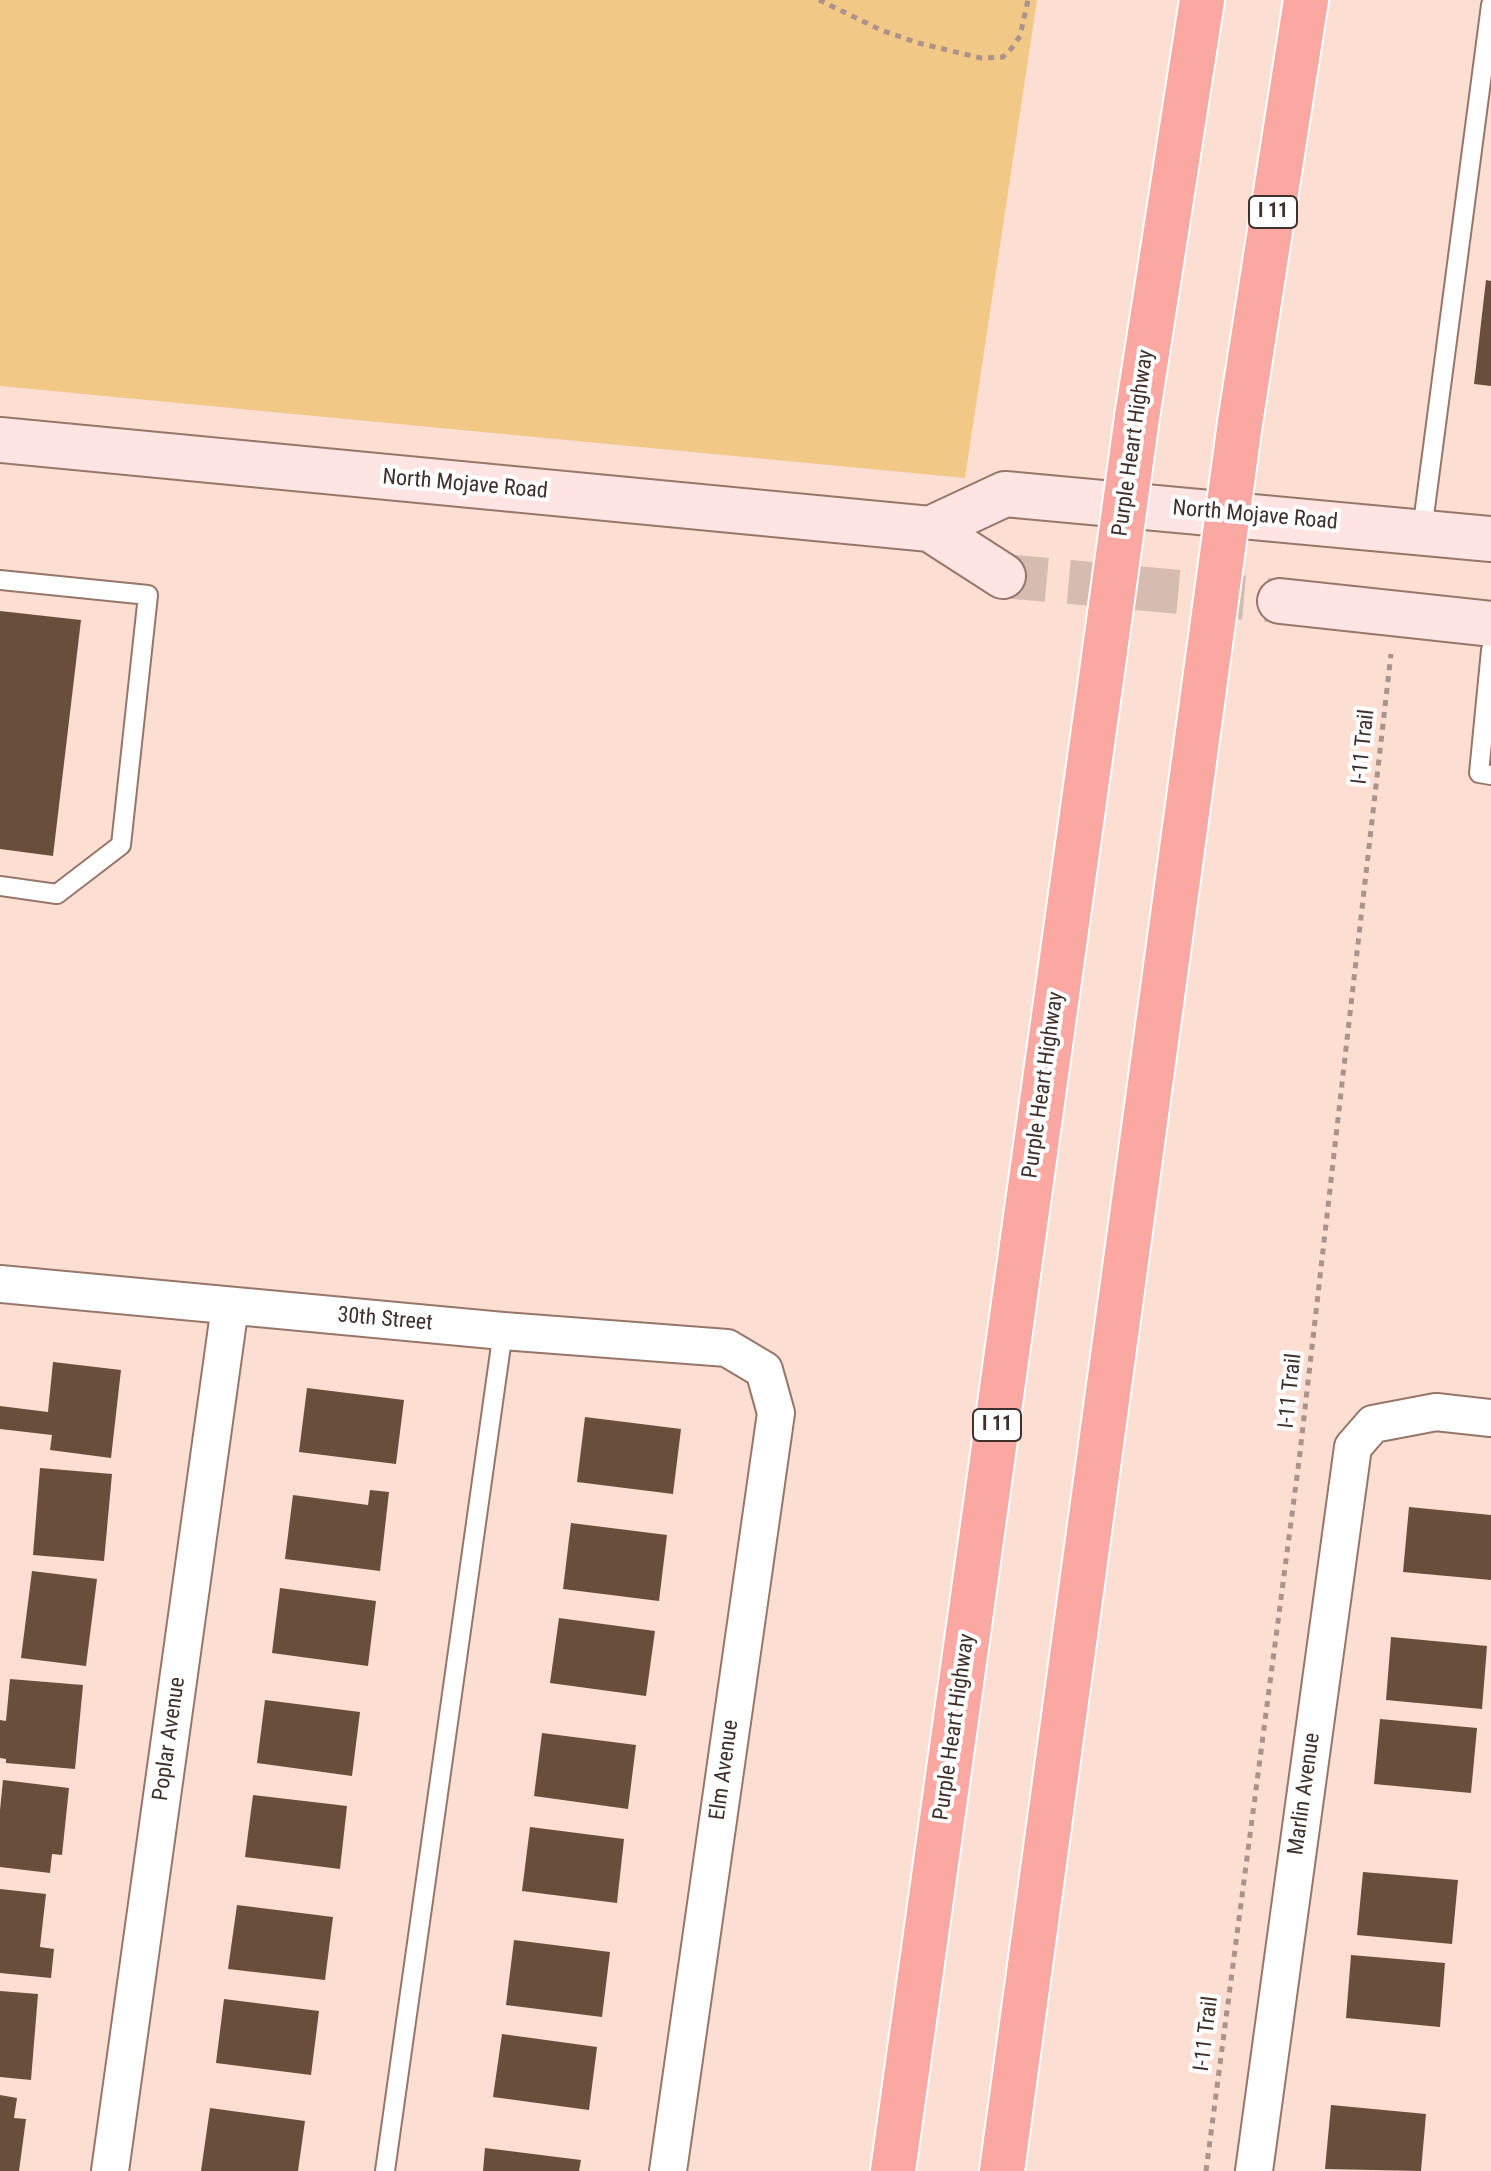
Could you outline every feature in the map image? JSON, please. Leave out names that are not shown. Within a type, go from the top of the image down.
[{"type":"highway","name":"Purple Heart Highway","points":[[893,2171],[1137,417],[1202,0]]},
{"type":"highway","name":"I 11","points":[[1002,2171],[1240,423],[1306,0]]},
{"type":"street","name":"North Mojave Road","points":[[0,440],[930,529],[1003,576]]},
{"type":"street","name":"North Mojave Road","points":[[930,529],[1005,494],[1491,539]]},
{"type":"street","points":[[1280,601],[1491,624]]},
{"type":"street","name":"30th Street","points":[[0,1284],[503,1331],[727,1348],[764,1370]]},
{"type":"street","name":"Poplar Avenue","points":[[110,2171],[230,1306]]},
{"type":"street","name":"Elm Avenue","points":[[668,2171],[776,1413],[764,1370]]},
{"type":"street","name":"Marlin Avenue","points":[[1254,2171],[1353,1447],[1373,1424],[1436,1412],[1491,1418]]},
{"type":"lane","points":[[1422,531],[1491,5]]},
{"type":"lane","points":[[0,580],[148,595],[121,845],[57,894],[0,886]]},
{"type":"lane","points":[[1491,650],[1479,773],[1491,775]]},
{"type":"lane","points":[[385,2171],[503,1331]]},
{"type":"path","points":[[819,0],[918,43],[981,58],[1003,57],[1011,49],[1020,36],[1028,0]]},
{"type":"path","name":"I-11 Trail","points":[[1206,2171],[1299,1461],[1396,614]]},
{"type":"shaded area","points":[[0,0],[1037,0],[965,478],[0,386]]},
{"type":"building","points":[[1486,280],[1491,281],[1491,386],[1474,384]]},
{"type":"building","points":[[0,611],[81,620],[53,856],[0,849]]},
{"type":"building","points":[[53,1362],[121,1370],[111,1458],[50,1450],[52,1435],[0,1429],[0,1406],[48,1412]]},
{"type":"building","points":[[307,1388],[404,1400],[396,1464],[299,1452]]},
{"type":"building","points":[[585,1417],[681,1429],[673,1494],[577,1482]]},
{"type":"building","points":[[40,1468],[112,1474],[104,1561],[33,1555]]},
{"type":"building","points":[[370,1490],[389,1492],[380,1571],[285,1559],[293,1495],[368,1505]]},
{"type":"building","points":[[1409,1507],[1491,1515],[1491,1580],[1403,1572]]},
{"type":"building","points":[[571,1523],[667,1535],[659,1601],[563,1589]]},
{"type":"building","points":[[32,1571],[97,1579],[86,1666],[21,1658]]},
{"type":"building","points":[[280,1588],[376,1601],[368,1666],[272,1653]]},
{"type":"building","points":[[559,1618],[655,1631],[646,1696],[550,1683]]},
{"type":"building","points":[[1391,1637],[1487,1646],[1482,1709],[1386,1700]]},
{"type":"building","points":[[10,1679],[83,1685],[75,1769],[6,1763],[6,1759],[0,1758],[0,1720],[6,1721]]},
{"type":"building","points":[[265,1700],[360,1712],[352,1776],[257,1763]]},
{"type":"building","points":[[1380,1719],[1477,1728],[1471,1793],[1374,1784]]},
{"type":"building","points":[[542,1733],[636,1745],[628,1809],[534,1796]]},
{"type":"building","points":[[3,1780],[69,1788],[62,1855],[52,1854],[50,1873],[0,1867]]},
{"type":"building","points":[[253,1795],[347,1806],[340,1869],[245,1857]]},
{"type":"building","points":[[530,1827],[624,1839],[617,1903],[522,1891]]},
{"type":"building","points":[[1363,1872],[1458,1880],[1452,1944],[1357,1935]]},
{"type":"building","points":[[0,1889],[46,1894],[40,1947],[54,1949],[51,1978],[0,1973]]},
{"type":"building","points":[[237,1905],[333,1917],[325,1980],[228,1969]]},
{"type":"building","points":[[514,1940],[610,1952],[602,2017],[506,2005]]},
{"type":"building","points":[[1351,1955],[1445,1963],[1440,2027],[1346,2018]]},
{"type":"building","points":[[0,1991],[38,1994],[31,2080],[0,2077]]},
{"type":"building","points":[[224,1999],[319,2011],[311,2075],[216,2063]]},
{"type":"building","points":[[502,2034],[597,2047],[589,2110],[493,2097]]},
{"type":"building","points":[[0,2095],[17,2098],[14,2118],[26,2119],[19,2171],[0,2171]]},
{"type":"building","points":[[1331,2105],[1426,2114],[1421,2171],[1325,2169]]},
{"type":"building","points":[[210,2108],[305,2121],[298,2171],[201,2171]]},
{"type":"building","points":[[485,2148],[581,2160],[579,2171],[483,2171]]},
{"type":"tunnel","points":[[1003,576],[1280,601]]}]
